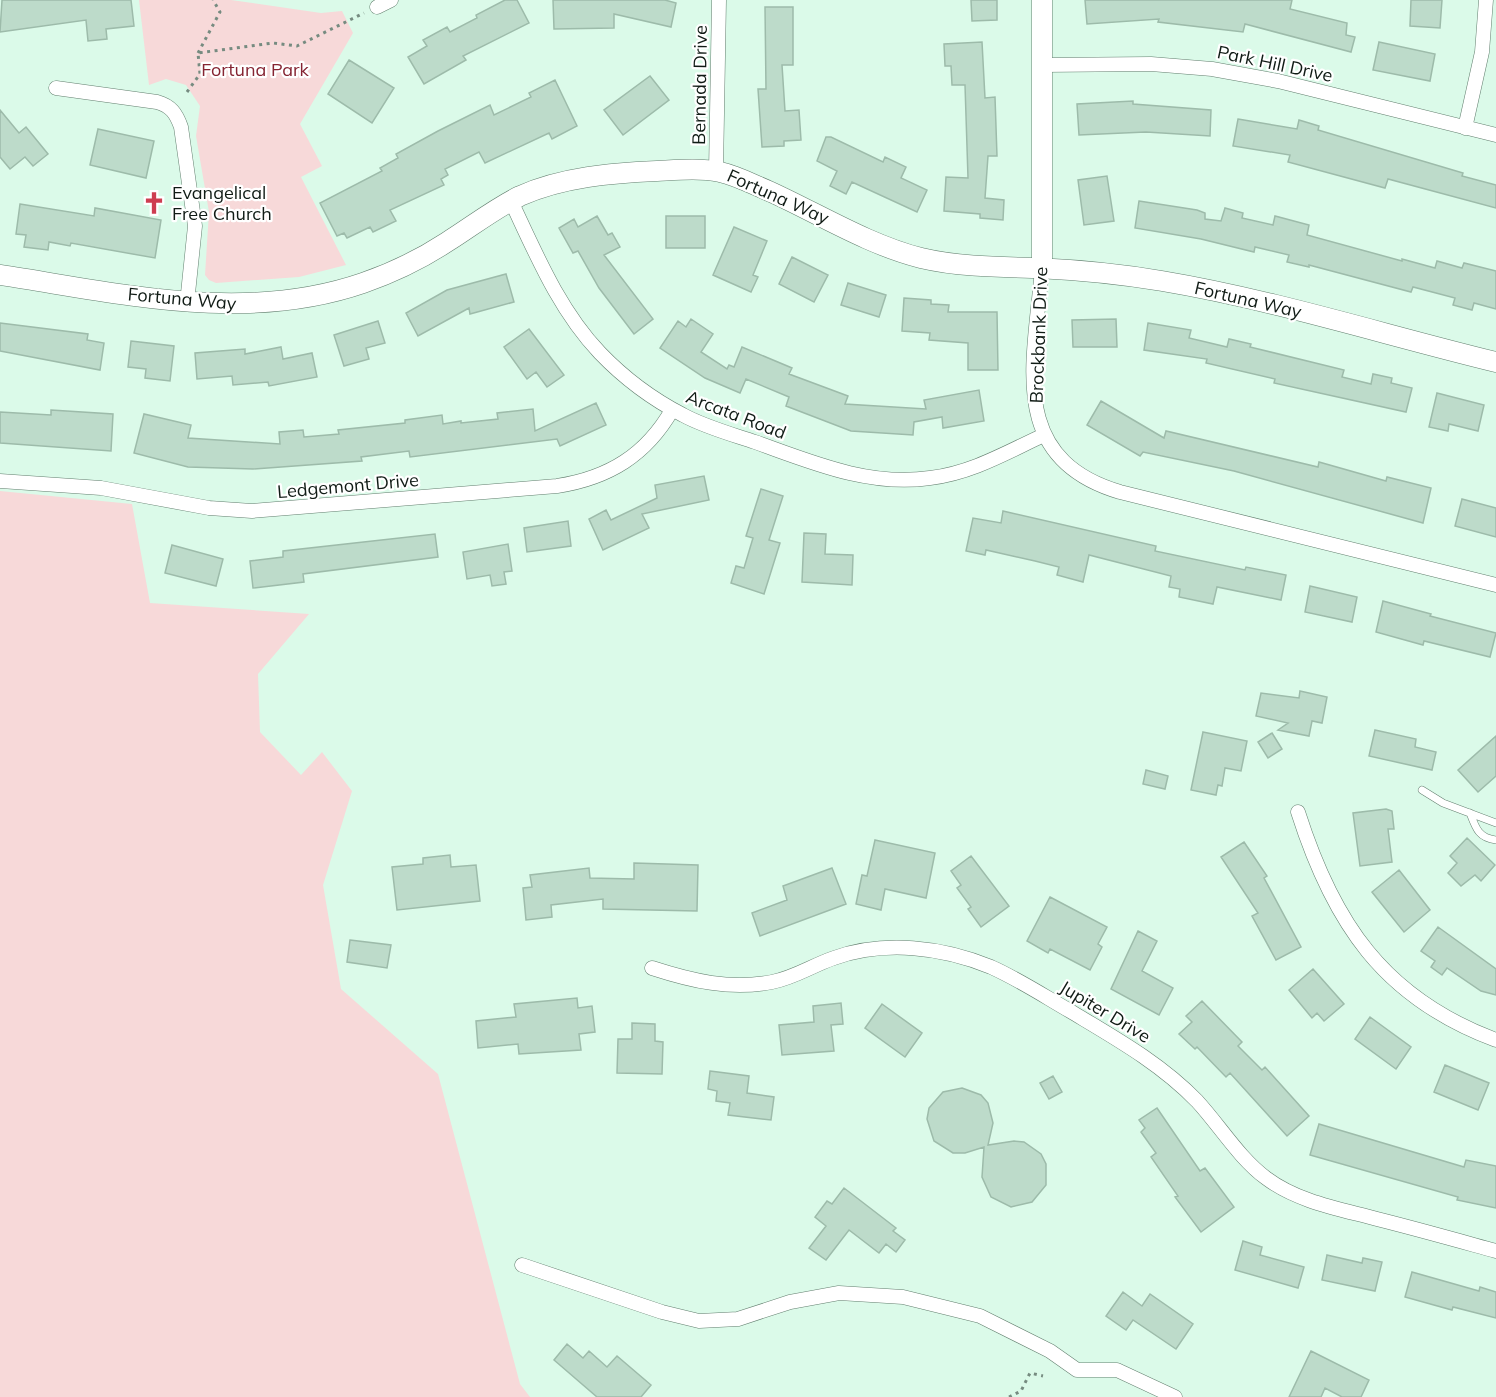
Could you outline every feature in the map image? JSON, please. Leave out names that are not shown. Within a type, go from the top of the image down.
[{"type":"street","points":[[376,7],[391,0]]},
{"type":"street","name":"Bernada Drive","points":[[717,171],[719,0]]},
{"type":"street","name":"Brockbank Drive","points":[[1042,0],[1042,268],[1033,400],[1044,435],[1058,456],[1107,489],[1496,585]]},
{"type":"street","points":[[1465,128],[1482,52],[1485,0]]},
{"type":"street","name":"Park Hill Drive","points":[[1042,65],[1151,64],[1212,69],[1278,81],[1496,135]]},
{"type":"street","points":[[56,88],[157,102],[169,106],[177,115],[181,126],[195,217],[188,303]]},
{"type":"street","name":"Fortuna Way","points":[[0,275],[188,303],[266,303],[316,296],[362,284],[423,257],[511,201],[553,184],[650,171],[717,171],[744,180],[906,254],[965,265],[1042,268],[1131,276],[1221,292],[1496,362]]},
{"type":"street","name":"Arcata Road","points":[[511,201],[557,295],[584,334],[632,382],[672,410],[700,423],[828,468],[900,481],[965,471],[1044,435]]},
{"type":"street","name":"Ledgemont Drive","points":[[0,482],[101,488],[208,508],[252,511],[557,486],[587,480],[627,462],[654,438],[672,410]]},
{"type":"street","points":[[1298,812],[1327,891],[1368,953],[1421,1002],[1461,1025],[1496,1040]]},
{"type":"street","name":"Jupiter Drive","points":[[652,968],[720,986],[750,985],[775,982],[834,957],[865,950],[914,948],[950,953],[992,968],[1140,1053],[1169,1075],[1196,1101],[1243,1156],[1266,1178],[1291,1192],[1323,1205],[1496,1251]]},
{"type":"street","points":[[522,1265],[662,1312],[699,1321],[738,1318],[790,1302],[838,1293],[903,1296],[980,1317],[1050,1351],[1077,1370],[1117,1370],[1175,1397]]},
{"type":"lane","points":[[1422,790],[1496,823]]},
{"type":"lane","points":[[1470,813],[1477,832],[1484,839],[1496,840]]},
{"type":"path","points":[[187,92],[200,75],[198,53],[220,12],[213,0]]},
{"type":"path","points":[[198,53],[273,43],[297,46],[376,7]]},
{"type":"path","points":[[1009,1397],[1021,1391],[1030,1373],[1043,1376]]},
{"type":"green space","name":"Fortuna Park","points":[[139,0],[231,0],[321,13],[342,11],[353,33],[300,124],[322,166],[301,177],[346,265],[299,277],[216,283],[205,275],[209,212],[196,136],[200,106],[186,85],[166,79],[149,85]]},
{"type":"green space","points":[[0,491],[132,504],[150,603],[309,614],[258,674],[260,732],[301,775],[322,752],[352,791],[323,885],[341,989],[438,1074],[520,1384],[530,1397],[0,1397]]},
{"type":"building","points":[[2,0],[131,0],[134,26],[106,29],[107,39],[88,41],[86,20],[0,32]]},
{"type":"building","points":[[505,0],[517,0],[529,23],[463,56],[466,60],[424,84],[408,57],[427,46],[423,40],[447,27],[450,32]]},
{"type":"building","points":[[553,0],[665,0],[676,3],[671,27],[614,14],[614,28],[554,29]]},
{"type":"building","points":[[971,0],[997,0],[997,20],[972,21]]},
{"type":"building","points":[[1085,0],[1292,0],[1290,9],[1347,23],[1346,35],[1355,37],[1351,52],[1245,24],[1243,32],[1158,22],[1159,19],[1087,24]]},
{"type":"building","points":[[1411,0],[1442,0],[1440,28],[1410,26]]},
{"type":"building","points":[[765,7],[793,7],[793,65],[782,65],[785,111],[799,110],[801,140],[784,141],[784,146],[762,147],[758,89],[766,89]]},
{"type":"building","points":[[982,42],[985,98],[995,97],[997,156],[988,156],[985,198],[1004,200],[1003,220],[980,218],[980,214],[944,211],[946,177],[968,178],[965,85],[952,85],[951,66],[945,66],[944,44]]},
{"type":"building","points":[[1379,42],[1435,54],[1430,81],[1373,70]]},
{"type":"building","points":[[349,60],[394,88],[372,123],[328,94]]},
{"type":"building","points":[[650,76],[669,100],[623,135],[604,110]]},
{"type":"building","points":[[555,80],[577,126],[552,139],[549,133],[485,163],[479,152],[445,169],[448,175],[441,179],[444,185],[390,210],[396,221],[373,232],[370,227],[347,238],[344,233],[337,236],[320,203],[382,171],[380,168],[398,158],[396,154],[438,131],[490,105],[494,115],[531,97],[529,93]]},
{"type":"building","points":[[1133,101],[1133,104],[1211,110],[1210,136],[1146,132],[1079,135],[1077,104]]},
{"type":"building","points":[[0,110],[19,133],[26,127],[48,154],[33,166],[25,157],[10,169],[0,157]]},
{"type":"building","points":[[1238,119],[1297,129],[1299,120],[1319,126],[1318,130],[1463,173],[1462,176],[1496,185],[1496,208],[1388,179],[1385,188],[1288,162],[1290,155],[1233,146]]},
{"type":"building","points":[[98,129],[154,141],[146,178],[90,165]]},
{"type":"building","points":[[826,137],[831,137],[883,162],[885,157],[906,167],[901,178],[927,190],[917,212],[852,182],[846,194],[830,186],[837,171],[817,161]]},
{"type":"building","points":[[1107,176],[1114,221],[1084,225],[1078,180]]},
{"type":"building","points":[[1139,201],[1197,210],[1205,213],[1205,219],[1221,221],[1225,208],[1243,213],[1242,218],[1273,225],[1275,216],[1309,225],[1307,235],[1402,261],[1402,259],[1435,268],[1437,261],[1462,268],[1464,263],[1496,271],[1496,309],[1474,303],[1472,310],[1453,305],[1455,298],[1413,287],[1411,292],[1309,265],[1309,267],[1287,262],[1289,255],[1255,247],[1254,252],[1201,239],[1135,228]]},
{"type":"building","points":[[20,204],[94,216],[95,208],[161,220],[155,258],[71,243],[70,246],[49,242],[48,250],[24,247],[26,235],[16,234]]},
{"type":"building","points":[[597,216],[608,235],[612,233],[620,247],[604,255],[653,319],[634,334],[599,288],[578,251],[573,253],[559,228],[574,219],[578,227]]},
{"type":"building","points":[[666,216],[705,216],[705,248],[666,248]]},
{"type":"building","points":[[734,227],[767,241],[753,275],[758,277],[751,292],[713,275]]},
{"type":"building","points":[[792,257],[828,275],[814,302],[779,284]]},
{"type":"building","points":[[506,274],[514,302],[470,314],[469,308],[418,336],[406,313],[447,290]]},
{"type":"building","points":[[848,283],[886,295],[879,317],[841,305]]},
{"type":"building","points":[[904,298],[931,300],[931,304],[949,305],[948,312],[997,312],[998,370],[968,370],[968,343],[929,340],[930,333],[902,331]]},
{"type":"building","points":[[691,319],[713,334],[701,352],[727,369],[729,365],[734,367],[742,347],[792,368],[789,374],[848,396],[845,404],[926,409],[924,400],[979,390],[984,421],[943,428],[942,417],[914,422],[913,435],[851,431],[786,406],[789,397],[746,379],[740,393],[705,378],[660,348],[678,321],[686,327]]},
{"type":"building","points":[[1116,319],[1117,347],[1073,347],[1072,320]]},
{"type":"building","points":[[378,321],[385,343],[366,348],[369,359],[344,366],[334,335]]},
{"type":"building","points":[[0,323],[88,334],[87,340],[104,343],[100,370],[0,351]]},
{"type":"building","points":[[1148,323],[1191,330],[1189,338],[1227,347],[1229,339],[1251,344],[1250,347],[1344,370],[1342,377],[1371,384],[1373,374],[1392,378],[1391,383],[1412,388],[1406,412],[1274,383],[1275,379],[1206,363],[1207,359],[1144,350]]},
{"type":"building","points":[[529,329],[564,375],[547,387],[536,372],[527,379],[504,347]]},
{"type":"building","points":[[131,341],[174,346],[170,381],[145,378],[146,369],[128,367]]},
{"type":"building","points":[[281,347],[283,359],[312,353],[317,377],[269,386],[268,382],[233,385],[232,376],[197,379],[195,353],[245,349],[245,354]]},
{"type":"building","points":[[1437,393],[1484,405],[1478,431],[1449,424],[1448,431],[1429,427]]},
{"type":"building","points":[[1101,401],[1164,438],[1166,431],[1318,467],[1319,462],[1386,481],[1387,477],[1431,488],[1423,523],[1234,471],[1143,452],[1140,456],[1087,425]]},
{"type":"building","points":[[596,403],[606,425],[560,446],[557,439],[410,457],[409,451],[361,457],[362,461],[253,469],[188,467],[134,453],[144,414],[191,425],[188,438],[280,444],[279,432],[303,430],[304,437],[339,434],[338,430],[405,423],[405,420],[442,415],[443,424],[461,421],[461,423],[498,419],[497,413],[533,409],[535,431]]},
{"type":"building","points":[[51,410],[113,414],[111,451],[0,443],[0,412],[51,415]]},
{"type":"building","points":[[704,476],[709,500],[642,514],[649,528],[603,550],[589,519],[606,510],[611,520],[657,498],[655,485]]},
{"type":"building","points":[[761,489],[783,496],[769,540],[780,543],[764,594],[731,583],[736,566],[744,568],[753,538],[746,536]]},
{"type":"building","points":[[1462,499],[1496,508],[1496,537],[1455,526]]},
{"type":"building","points":[[1003,511],[1156,546],[1155,551],[1245,570],[1246,567],[1286,575],[1281,600],[1217,587],[1213,604],[1179,597],[1180,589],[1169,587],[1171,576],[1089,555],[1083,582],[1057,575],[1059,567],[986,550],[985,555],[966,551],[973,518],[1001,523]]},
{"type":"building","points":[[568,521],[571,546],[527,552],[524,528]]},
{"type":"building","points":[[804,533],[826,534],[825,554],[853,555],[852,585],[802,582]]},
{"type":"building","points":[[435,534],[438,557],[303,574],[304,582],[253,588],[250,561],[283,557],[283,551]]},
{"type":"building","points":[[508,544],[512,571],[504,572],[506,584],[492,586],[490,575],[467,579],[463,552]]},
{"type":"building","points":[[172,545],[223,559],[216,586],[165,573]]},
{"type":"building","points":[[1310,586],[1357,597],[1352,622],[1305,612]]},
{"type":"building","points":[[1383,601],[1496,633],[1490,657],[1424,641],[1423,645],[1376,632]]},
{"type":"building","points":[[1300,691],[1327,697],[1322,723],[1312,721],[1309,736],[1278,730],[1288,723],[1256,716],[1261,693],[1299,698]]},
{"type":"building","points":[[1375,730],[1416,739],[1415,747],[1436,752],[1432,770],[1369,756]]},
{"type":"building","points":[[1203,732],[1247,741],[1241,771],[1225,768],[1222,786],[1218,785],[1216,795],[1191,790]]},
{"type":"building","points":[[1272,733],[1282,749],[1268,758],[1258,742]]},
{"type":"building","points":[[1496,736],[1496,776],[1478,792],[1458,770]]},
{"type":"building","points":[[1146,770],[1168,776],[1165,789],[1143,784]]},
{"type":"building","points":[[1386,809],[1392,811],[1394,829],[1388,829],[1392,862],[1360,866],[1353,813]]},
{"type":"building","points":[[1467,838],[1495,865],[1481,881],[1475,875],[1461,886],[1448,873],[1457,863],[1450,856]]},
{"type":"building","points":[[875,840],[935,853],[926,898],[885,889],[881,910],[856,904],[862,875],[867,876]]},
{"type":"building","points":[[1244,842],[1267,876],[1264,878],[1301,947],[1276,960],[1252,916],[1258,913],[1221,857]]},
{"type":"building","points":[[450,855],[451,867],[476,865],[480,901],[397,910],[392,867],[423,864],[423,858]]},
{"type":"building","points":[[971,856],[1009,906],[981,927],[968,909],[971,907],[957,888],[961,885],[951,871]]},
{"type":"building","points":[[634,863],[698,865],[697,911],[603,909],[603,899],[551,905],[552,917],[526,920],[523,888],[532,887],[530,875],[589,868],[590,878],[634,879]]},
{"type":"building","points":[[832,868],[846,904],[760,936],[752,913],[787,900],[783,886]]},
{"type":"building","points":[[1399,870],[1430,910],[1404,932],[1372,892]]},
{"type":"building","points":[[1050,897],[1107,927],[1098,944],[1102,947],[1090,970],[1050,949],[1048,953],[1027,941]]},
{"type":"building","points":[[1438,927],[1496,969],[1496,995],[1481,991],[1447,968],[1442,975],[1431,967],[1435,961],[1421,951]]},
{"type":"building","points":[[1138,931],[1157,941],[1142,971],[1173,988],[1159,1015],[1111,989]]},
{"type":"building","points":[[350,940],[391,945],[387,968],[347,962]]},
{"type":"building","points":[[1313,969],[1344,1004],[1324,1021],[1317,1013],[1312,1018],[1289,990]]},
{"type":"building","points":[[577,998],[578,1008],[592,1006],[595,1032],[579,1034],[581,1050],[519,1054],[518,1044],[478,1048],[476,1021],[516,1017],[514,1004]]},
{"type":"building","points":[[1202,1001],[1242,1042],[1238,1046],[1262,1070],[1265,1067],[1309,1116],[1287,1136],[1230,1073],[1226,1077],[1197,1047],[1195,1049],[1179,1034],[1192,1022],[1186,1016]]},
{"type":"building","points":[[841,1003],[843,1024],[831,1025],[834,1051],[782,1055],[779,1025],[814,1022],[813,1006]]},
{"type":"building","points":[[882,1004],[922,1033],[905,1057],[865,1028]]},
{"type":"building","points":[[1370,1017],[1411,1047],[1396,1069],[1355,1039]]},
{"type":"building","points":[[632,1023],[655,1024],[655,1041],[663,1042],[662,1074],[617,1073],[618,1039],[632,1039]]},
{"type":"building","points":[[1445,1065],[1489,1083],[1478,1110],[1434,1092]]},
{"type":"building","points":[[710,1071],[749,1076],[747,1093],[774,1097],[771,1120],[728,1115],[730,1103],[716,1101],[717,1091],[708,1089]]},
{"type":"building","points":[[1053,1076],[1062,1092],[1049,1099],[1040,1083]]},
{"type":"building","points":[[962,1088],[981,1095],[988,1103],[993,1123],[988,1145],[1014,1141],[1024,1142],[1041,1154],[1046,1164],[1046,1185],[1032,1202],[1011,1207],[991,1197],[982,1177],[984,1147],[965,1153],[953,1153],[934,1141],[927,1119],[929,1108],[943,1092]]},
{"type":"building","points":[[1157,1108],[1200,1171],[1205,1168],[1234,1207],[1201,1232],[1175,1197],[1178,1196],[1151,1157],[1156,1153],[1141,1132],[1145,1128],[1139,1120]]},
{"type":"building","points":[[1319,1124],[1464,1167],[1466,1160],[1496,1166],[1496,1208],[1457,1200],[1458,1197],[1310,1155]]},
{"type":"building","points":[[844,1188],[896,1228],[893,1231],[905,1240],[896,1252],[886,1244],[879,1253],[849,1230],[826,1260],[809,1248],[826,1226],[815,1217],[827,1201],[832,1204]]},
{"type":"building","points":[[1243,1241],[1262,1247],[1260,1255],[1304,1267],[1298,1288],[1235,1270]]},
{"type":"building","points":[[1327,1255],[1362,1263],[1363,1258],[1382,1262],[1375,1291],[1322,1280]]},
{"type":"building","points":[[1412,1272],[1479,1291],[1480,1287],[1496,1292],[1496,1318],[1453,1307],[1452,1310],[1405,1297]]},
{"type":"building","points":[[1123,1292],[1142,1306],[1150,1294],[1193,1324],[1176,1349],[1133,1320],[1126,1330],[1106,1316]]},
{"type":"building","points":[[567,1344],[583,1358],[589,1351],[607,1367],[617,1356],[651,1385],[641,1397],[597,1397],[554,1360]]},
{"type":"building","points":[[1311,1351],[1369,1380],[1361,1397],[1342,1397],[1325,1388],[1321,1397],[1289,1397]]},
{"type":"place","name":"Evangelical Free Church","points":[[154,203]]}]
